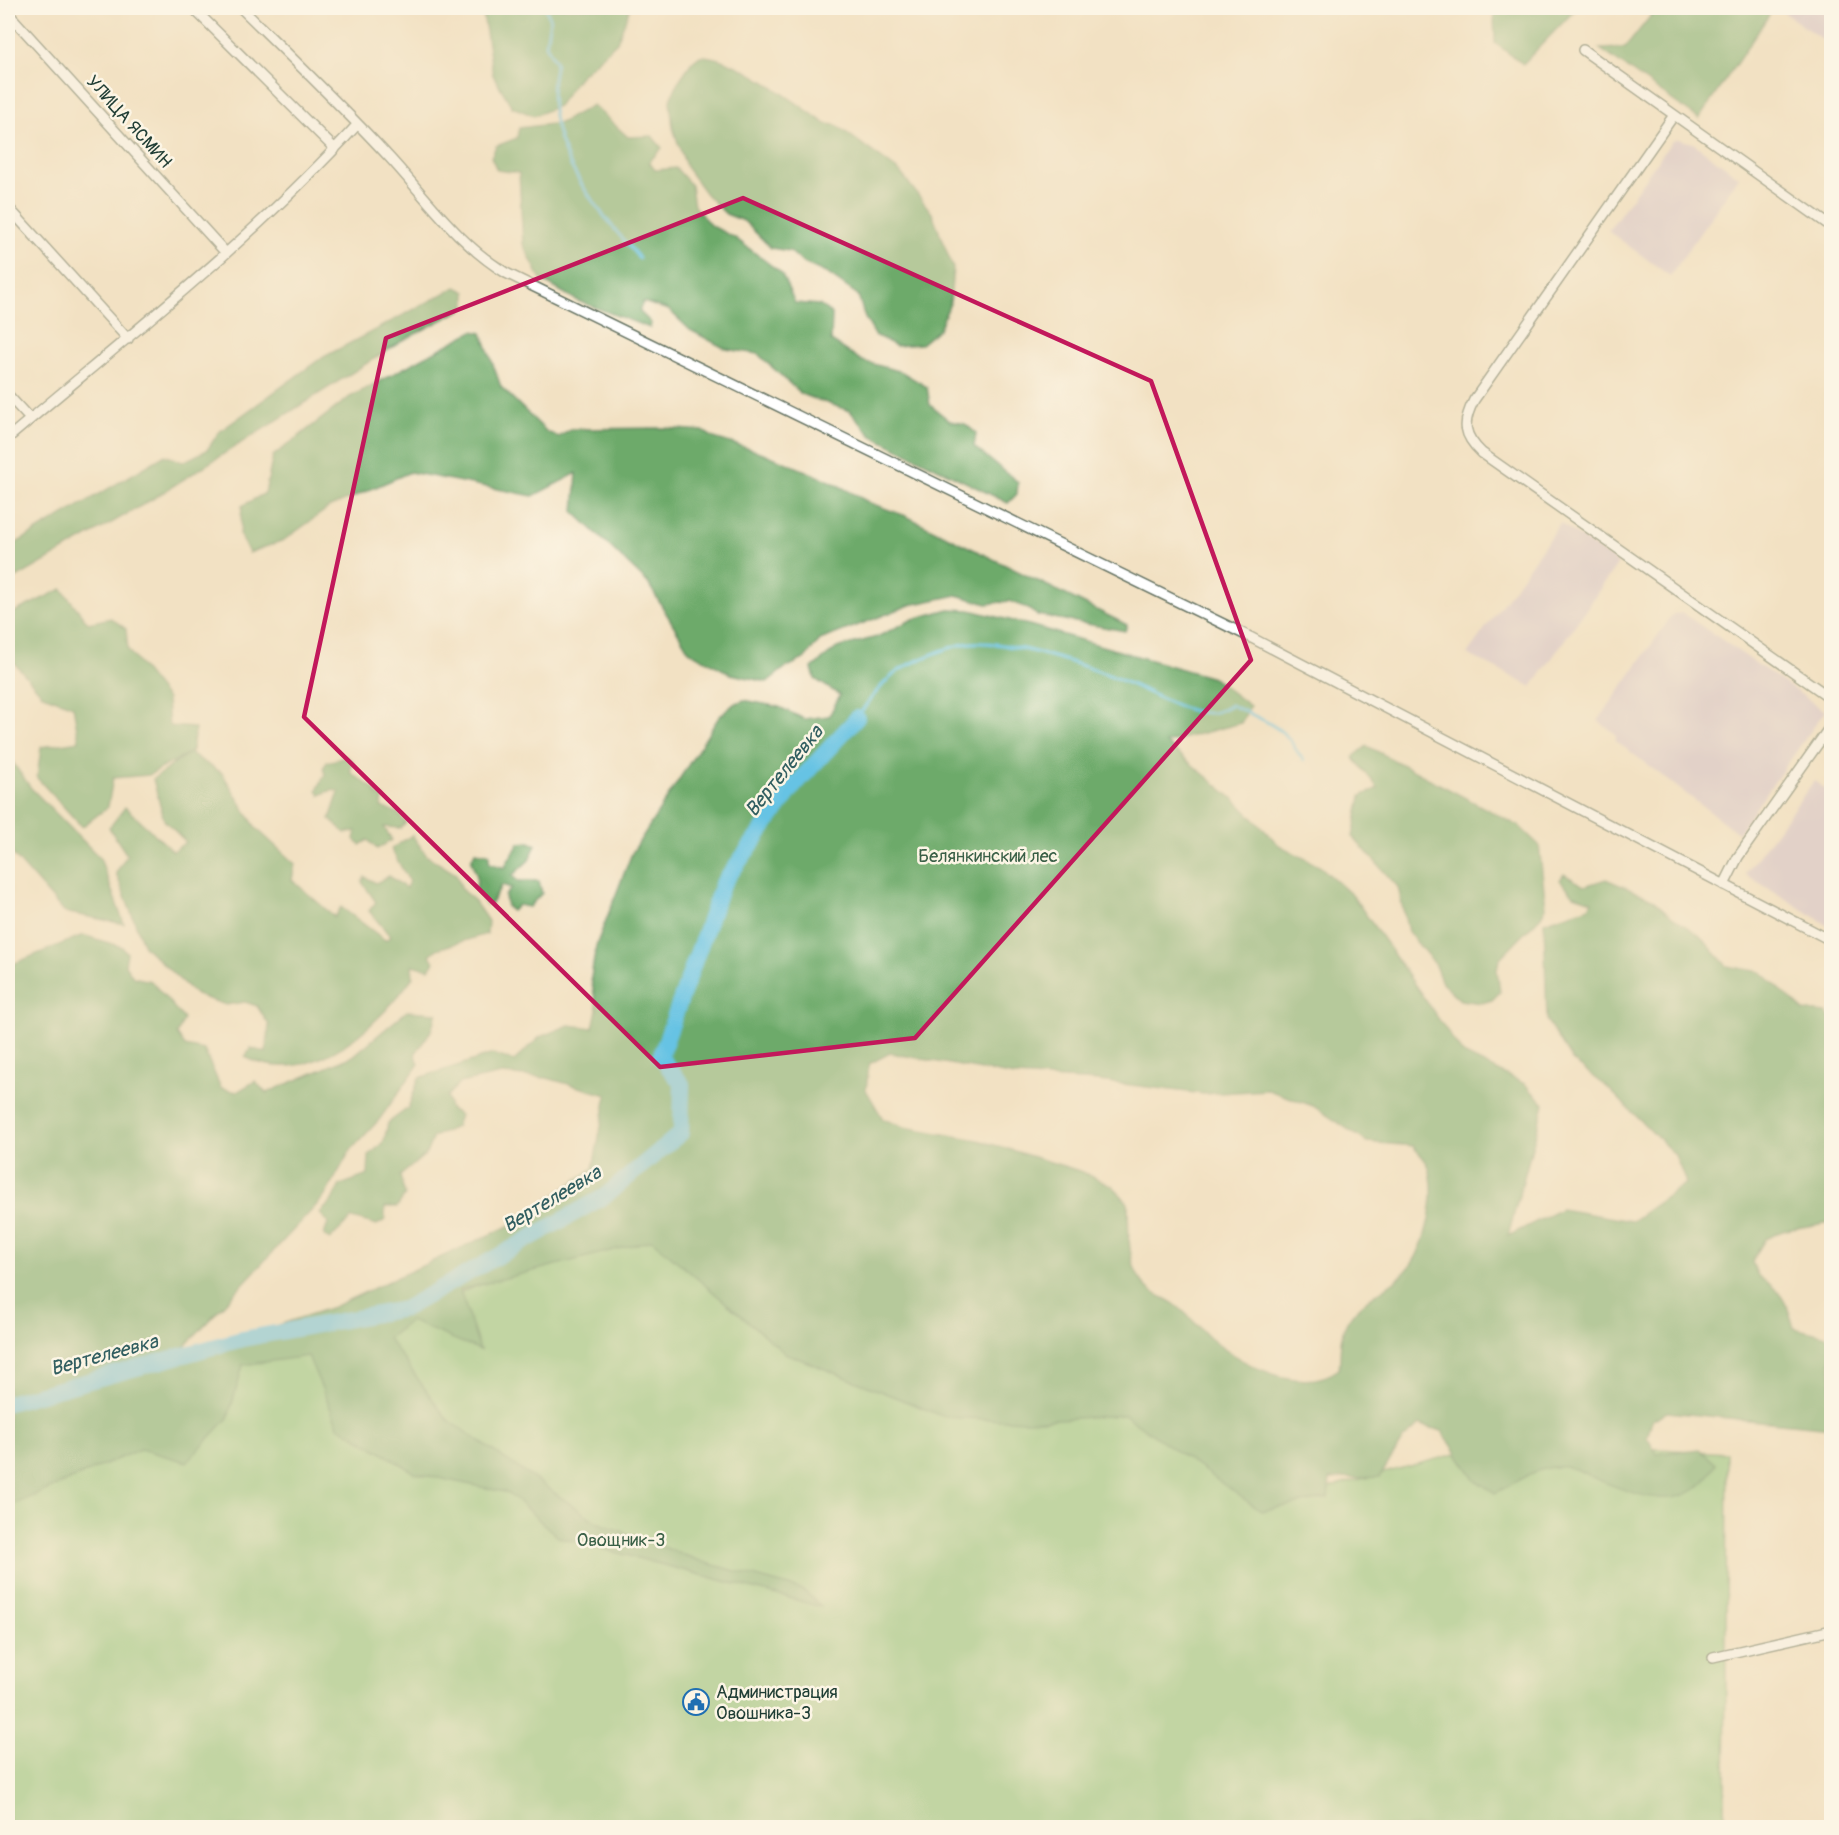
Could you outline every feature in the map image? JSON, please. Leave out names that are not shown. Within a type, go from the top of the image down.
[{"type":"street","points":[[193,8],[335,149]]},
{"type":"street","points":[[242,8],[357,125],[452,229],[490,263],[506,273],[1250,637],[1832,941]]},
{"type":"street","name":"УЛИЦА ЯСМИН","points":[[8,14],[226,253]]},
{"type":"street","points":[[1583,50],[1832,227]]},
{"type":"street","points":[[1674,115],[1474,400],[1466,416],[1464,427],[1472,443],[1482,453],[1832,699]]},
{"type":"street","points":[[8,438],[128,339],[226,253],[297,189],[357,125]]},
{"type":"street","points":[[8,207],[128,339]]},
{"type":"street","points":[[8,395],[30,419]]},
{"type":"street","points":[[1724,885],[1738,857],[1832,724]]},
{"type":"street","points":[[1713,1657],[1832,1630]]},
{"type":"highlighted area","points":[[743,198],[1151,381],[1251,660],[915,1038],[660,1067],[304,717],[386,338]]},
{"type":"shaded area","points":[[1831,8],[1831,46],[1779,9]]},
{"type":"shaded area","points":[[1678,139],[1693,143],[1739,177],[1670,276],[1608,231],[1671,142]]},
{"type":"shaded area","points":[[1560,523],[1618,563],[1532,687],[1467,654]]},
{"type":"shaded area","points":[[1683,613],[1825,711],[1738,833],[1616,741],[1616,734],[1598,721],[1673,614]]},
{"type":"shaded area","points":[[1814,781],[1831,793],[1831,927],[1745,874]]},
{"type":"green space","points":[[482,8],[630,8],[617,42],[578,78],[558,106],[534,116],[512,107],[493,75]]},
{"type":"green space","points":[[1502,8],[1577,8],[1523,64],[1495,43],[1494,15]]},
{"type":"green space","points":[[1657,8],[1738,8],[1771,12],[1699,119],[1600,49],[1625,48]]},
{"type":"green space","points":[[700,56],[730,63],[765,82],[826,124],[836,125],[900,172],[932,213],[953,268],[950,303],[939,329],[921,344],[896,346],[875,335],[865,318],[858,295],[828,274],[802,262],[790,251],[771,248],[744,221],[726,214],[706,194],[686,167],[673,128],[670,101],[678,82],[691,63]]},
{"type":"green space","points":[[593,105],[628,137],[652,136],[662,148],[649,162],[655,170],[676,168],[691,185],[694,206],[710,225],[735,238],[781,273],[795,303],[819,305],[832,314],[831,341],[862,361],[902,372],[927,387],[930,405],[950,421],[965,424],[976,433],[974,447],[1018,482],[1017,494],[1008,503],[872,436],[850,411],[801,394],[758,354],[726,349],[690,330],[669,310],[643,302],[639,311],[651,323],[650,328],[578,301],[541,280],[523,244],[519,173],[497,170],[491,157],[496,146],[517,138],[519,128],[560,123]]},
{"type":"green space","points":[[456,287],[466,292],[466,307],[402,341],[151,500],[8,583],[8,548],[165,455],[183,462],[207,450],[219,432],[320,359]]},
{"type":"green space","points":[[473,331],[482,333],[501,387],[547,432],[559,437],[571,429],[664,428],[703,431],[714,438],[763,453],[832,482],[870,503],[906,516],[1127,625],[1125,631],[1037,615],[1009,601],[987,604],[957,595],[910,605],[820,640],[804,659],[785,668],[767,682],[731,674],[689,651],[648,583],[574,512],[577,473],[533,496],[410,472],[330,507],[284,540],[249,553],[240,535],[242,506],[265,493],[273,456],[350,397]]},
{"type":"green space","points":[[62,589],[88,623],[111,618],[126,629],[128,650],[167,699],[169,726],[195,728],[192,751],[189,753],[149,775],[113,778],[108,807],[82,827],[37,778],[41,747],[79,741],[73,706],[43,695],[8,656],[8,615]]},
{"type":"green space","name":"Белянкинский лес","points":[[949,609],[970,610],[1029,625],[1213,678],[1250,706],[1241,723],[1166,743],[1235,800],[1279,845],[1321,867],[1353,896],[1463,1054],[1525,1084],[1544,1104],[1508,1236],[1561,1209],[1632,1221],[1686,1183],[1675,1155],[1606,1086],[1572,1060],[1547,1021],[1544,922],[1589,907],[1592,901],[1574,895],[1560,880],[1564,874],[1584,886],[1606,879],[1652,899],[1671,916],[1699,935],[1727,966],[1761,972],[1804,1011],[1827,1013],[1832,1019],[1831,1222],[1786,1230],[1765,1239],[1752,1261],[1759,1276],[1782,1297],[1794,1328],[1831,1337],[1831,1428],[1667,1412],[1652,1420],[1647,1438],[1657,1454],[1699,1449],[1716,1464],[1705,1481],[1692,1491],[1678,1497],[1663,1498],[1630,1492],[1567,1467],[1538,1471],[1495,1493],[1475,1480],[1442,1431],[1420,1425],[1403,1439],[1380,1477],[1330,1479],[1328,1498],[1261,1511],[1125,1415],[1026,1421],[945,1417],[785,1353],[652,1240],[460,1290],[480,1350],[410,1321],[388,1338],[447,1419],[597,1522],[703,1562],[803,1590],[822,1607],[558,1537],[509,1493],[415,1473],[338,1426],[308,1356],[243,1365],[228,1418],[187,1462],[140,1449],[8,1507],[8,966],[83,935],[122,947],[127,953],[125,965],[133,977],[151,981],[184,1019],[177,1034],[185,1046],[204,1050],[221,1088],[237,1092],[255,1081],[266,1093],[353,1056],[407,1011],[437,1013],[431,1031],[415,1054],[419,1064],[379,1120],[350,1151],[325,1196],[172,1360],[333,1307],[515,1223],[593,1168],[607,1095],[547,1078],[502,1074],[460,1083],[447,1096],[450,1109],[460,1115],[456,1127],[433,1137],[426,1154],[400,1176],[405,1195],[397,1207],[385,1207],[385,1220],[377,1225],[352,1218],[330,1239],[324,1235],[328,1223],[320,1213],[331,1202],[340,1185],[368,1175],[369,1156],[384,1141],[388,1123],[408,1108],[419,1078],[493,1054],[514,1061],[540,1037],[569,1025],[593,1028],[597,1009],[591,978],[596,946],[632,853],[719,717],[734,704],[744,700],[779,707],[804,719],[829,716],[840,695],[815,679],[812,668],[837,648],[877,637],[913,619]],"holes":[[[890,1053],[1014,1076],[1098,1081],[1204,1094],[1268,1090],[1313,1106],[1367,1142],[1413,1146],[1428,1165],[1431,1180],[1432,1195],[1423,1241],[1417,1255],[1401,1276],[1363,1303],[1351,1316],[1342,1334],[1339,1369],[1324,1377],[1308,1380],[1272,1374],[1238,1358],[1223,1348],[1173,1303],[1151,1291],[1143,1283],[1131,1255],[1128,1203],[1113,1186],[1080,1171],[978,1140],[904,1127],[883,1119],[866,1090],[869,1064]]]},
{"type":"green space","points":[[1367,746],[1519,826],[1539,845],[1546,907],[1541,916],[1499,959],[1497,970],[1500,992],[1492,1000],[1482,1003],[1460,1000],[1442,983],[1434,963],[1408,932],[1398,887],[1353,837],[1361,796],[1378,788],[1353,757]]},
{"type":"green space","points":[[189,753],[222,773],[256,828],[295,864],[292,880],[335,917],[341,907],[385,940],[391,937],[369,911],[376,902],[362,882],[365,877],[376,883],[389,876],[406,888],[409,881],[391,849],[412,835],[427,856],[456,874],[463,891],[473,899],[488,921],[487,934],[437,949],[430,955],[434,962],[429,969],[412,965],[413,977],[398,996],[361,1033],[340,1048],[317,1059],[294,1065],[269,1065],[245,1057],[251,1048],[266,1053],[269,1025],[257,1006],[245,1002],[226,1005],[196,995],[144,946],[116,873],[127,855],[109,828],[125,807],[173,851],[186,842],[164,820],[153,779]]},
{"type":"green space","points":[[8,756],[31,788],[100,858],[124,924],[64,912],[8,849]]},
{"type":"green space","points":[[346,757],[353,762],[350,772],[374,789],[377,795],[384,797],[381,807],[398,813],[406,823],[401,828],[384,827],[392,840],[377,849],[368,840],[360,845],[354,839],[356,831],[345,833],[330,819],[339,792],[332,790],[320,795],[317,790],[325,774],[323,768],[327,762]]},
{"type":"green space","points":[[529,842],[536,845],[529,860],[512,876],[518,881],[539,881],[542,893],[529,907],[518,905],[512,911],[507,907],[505,896],[512,888],[502,885],[490,905],[486,905],[476,891],[477,876],[471,861],[475,852],[489,854],[489,863],[505,868],[519,843]]},
{"type":"green space","name":"Овощник-3","points":[[673,1215],[1146,1405],[1275,1502],[1508,1440],[1727,1453],[1725,1827],[8,1827],[8,1456],[236,1354],[345,1334]]},
{"type":"waterway","points":[[546,8],[550,20],[546,45],[556,63],[552,92],[554,119],[562,144],[587,193],[639,258]]},
{"type":"waterway","points":[[857,718],[882,686],[899,671],[930,655],[953,647],[971,643],[987,643],[1028,650],[1074,663],[1190,710],[1213,713],[1231,705],[1263,720],[1285,734],[1304,760]]},
{"type":"waterway","name":"Вертелеевка","points":[[8,1403],[242,1339],[404,1309],[605,1196],[681,1133],[682,1084],[660,1057],[722,885],[795,785],[857,718]]},
{"type":"place","name":"Администрация Овошника-3","points":[[696,1702]]}]
